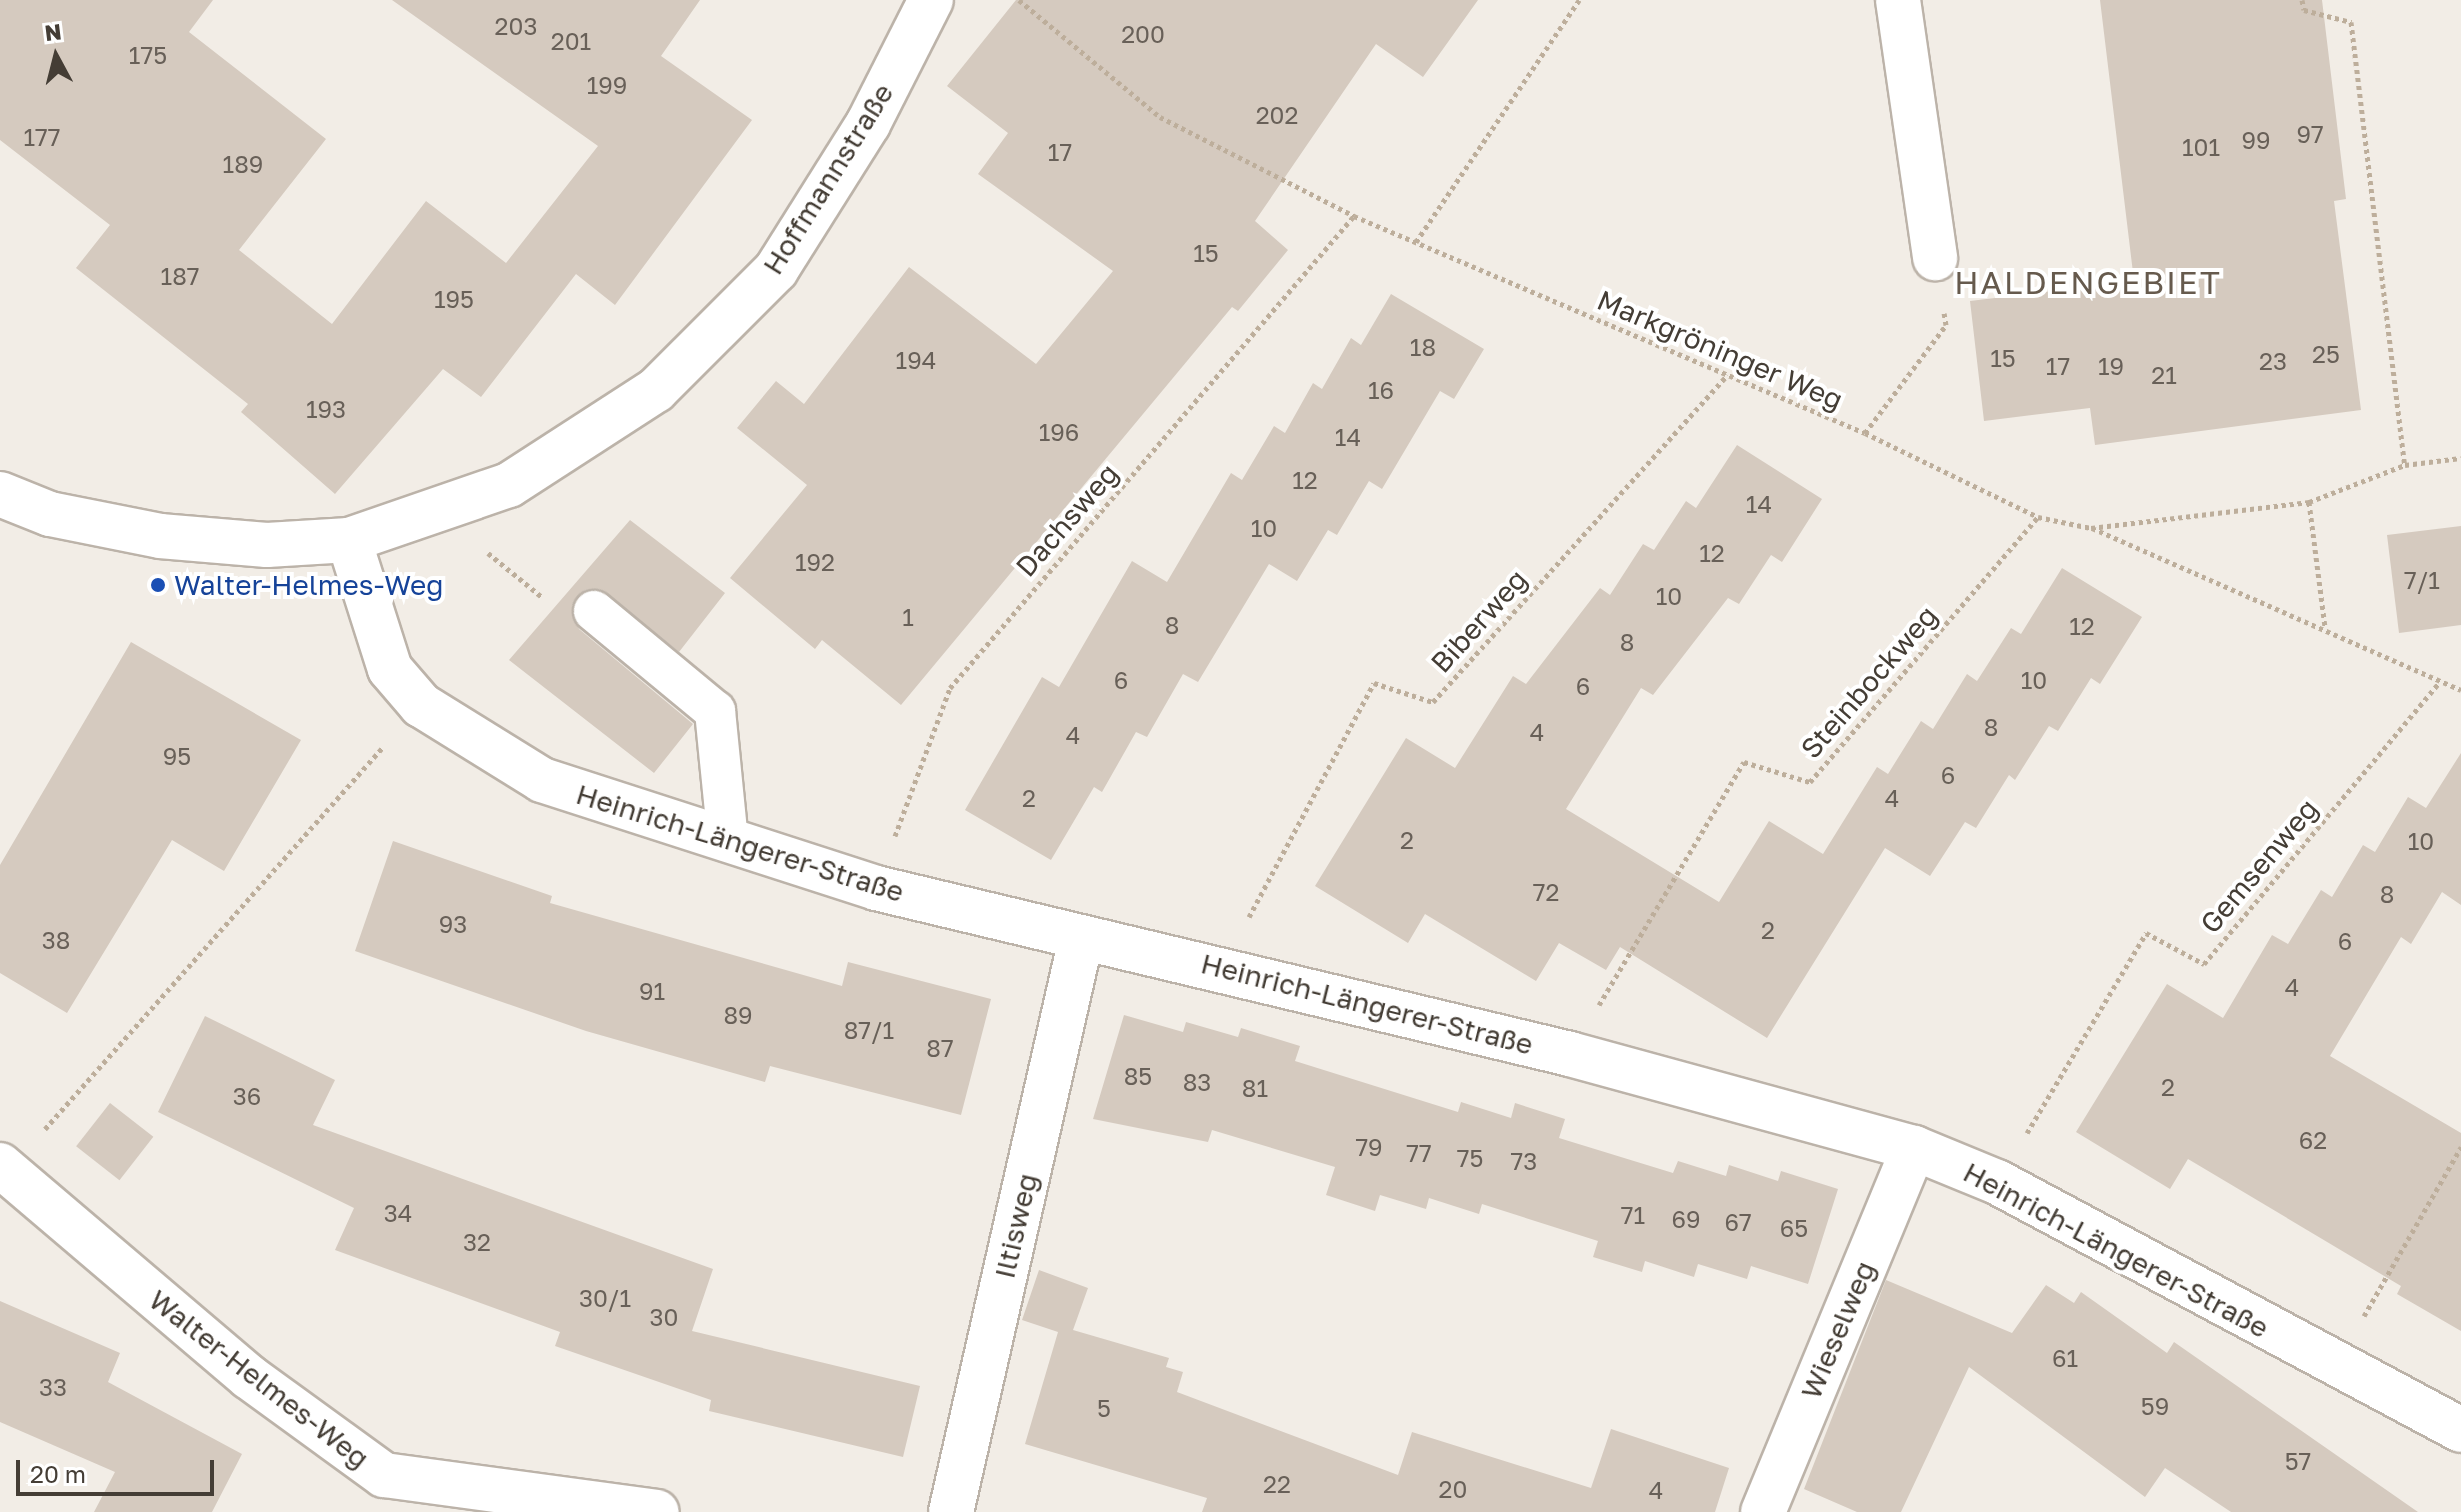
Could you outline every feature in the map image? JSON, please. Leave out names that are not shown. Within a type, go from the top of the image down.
[{"type":"street","name":"Hoffmannstraße","points":[[0,494],[50,514],[160,536],[267,545],[349,540],[509,485],[656,390],[776,270],[868,124],[931,0]]},
{"type":"street","points":[[1898,0],[1935,258]]},
{"type":"street","name":"Heinrich-Längerer-Straße","points":[[349,540],[390,669],[421,705],[542,780],[876,888],[1570,1054],[1914,1148],[1997,1182],[2461,1430]]},
{"type":"street","name":"Iltisweg","points":[[951,1512],[1081,939]]},
{"type":"street","name":"Wieselweg","points":[[1763,1512],[1914,1148]]},
{"type":"street","name":"Walter-Helmes-Weg","points":[[2,1171],[249,1377],[384,1475],[657,1512]]},
{"type":"lane","points":[[594,611],[715,711],[728,841]]},
{"type":"path","name":"Markgröninger Weg","points":[[1019,0],[1160,117],[1354,216],[1865,433],[2038,517],[2091,528],[2309,502],[2405,465],[2461,458]]},
{"type":"path","points":[[1416,242],[1579,0]]},
{"type":"path","points":[[2302,0],[2304,10],[2351,22],[2405,465]]},
{"type":"path","name":"Dachsweg","points":[[876,888],[950,688],[1354,216]]},
{"type":"path","points":[[1865,433],[1946,325],[1935,258]]},
{"type":"path","name":"Biberweg","points":[[1259,897],[1374,683],[1433,702],[1727,375]]},
{"type":"path","points":[[2309,502],[2325,628]]},
{"type":"path","name":"Steinbockweg","points":[[1570,1054],[1744,762],[1810,782],[2038,517]]},
{"type":"path","points":[[2091,528],[2325,628],[2439,683],[2461,690]]},
{"type":"path","name":"Gemsenweg","points":[[2031,1125],[2146,933],[2204,964],[2439,683]]},
{"type":"path","points":[[2,1171],[421,705]]},
{"type":"path","points":[[2365,1314],[2461,1147]]},
{"type":"building","points":[[0,0],[213,0],[189,32],[326,139],[239,250],[332,324],[426,201],[506,263],[598,146],[392,0],[700,0],[661,56],[752,120],[615,305],[576,274],[481,397],[443,369],[335,494],[241,412],[248,404],[76,268],[110,225],[0,140]]},
{"type":"building","points":[[1016,0],[1478,0],[1423,77],[1376,44],[1255,221],[1288,250],[1238,311],[1232,307],[901,705],[822,640],[815,649],[730,578],[807,485],[737,428],[776,381],[804,404],[909,267],[1036,364],[1113,271],[978,174],[1008,133],[947,86]]},
{"type":"building","points":[[2100,0],[2322,0],[2346,199],[2334,201],[2361,410],[2095,445],[2090,408],[1984,421],[1970,301],[2134,281]]},
{"type":"building","points":[[1391,294],[1484,349],[1454,399],[1440,391],[1382,489],[1369,481],[1337,535],[1328,530],[1297,581],[1269,564],[1198,682],[1183,674],[1147,737],[1136,732],[1102,792],[1094,787],[1051,860],[965,810],[1042,677],[1059,687],[1132,561],[1167,582],[1231,473],[1242,480],[1274,426],[1285,433],[1313,383],[1322,389],[1351,338],[1361,345]]},
{"type":"building","points":[[1737,445],[1822,499],[1782,562],[1771,555],[1739,604],[1728,598],[1653,695],[1641,688],[1566,809],[1719,902],[1769,821],[1823,854],[1877,767],[1888,774],[1921,721],[1933,729],[1967,674],[1977,681],[2011,628],[2021,634],[2062,568],[2142,617],[2100,684],[2091,678],[2058,731],[2049,726],[2015,780],[2009,775],[1976,828],[1965,822],[1930,876],[1885,848],[1767,1038],[1620,947],[1606,970],[1559,943],[1536,981],[1425,914],[1408,943],[1315,886],[1406,738],[1455,768],[1513,676],[1526,684],[1600,588],[1610,595],[1643,544],[1654,550],[1686,501],[1696,508]]},
{"type":"building","points":[[630,520],[725,593],[679,652],[599,589],[585,590],[572,606],[579,629],[693,724],[654,773],[509,660]]},
{"type":"building","points":[[2461,526],[2461,625],[2399,633],[2387,535]]},
{"type":"building","points":[[131,642],[301,740],[224,871],[172,840],[67,1013],[0,973],[0,865]]},
{"type":"building","points":[[2461,753],[2461,905],[2442,892],[2411,944],[2401,937],[2330,1056],[2461,1133],[2461,1331],[2397,1294],[2401,1286],[2188,1159],[2170,1189],[2076,1132],[2167,984],[2223,1018],[2272,935],[2288,944],[2321,890],[2332,897],[2363,845],[2375,852],[2408,797],[2426,808]]},
{"type":"building","points":[[393,841],[552,896],[550,903],[842,986],[848,962],[991,999],[961,1115],[770,1066],[765,1082],[586,1031],[355,951]]},
{"type":"building","points":[[1124,1015],[1183,1032],[1186,1022],[1238,1037],[1241,1028],[1300,1046],[1295,1061],[1458,1112],[1461,1102],[1511,1118],[1515,1103],[1565,1119],[1559,1138],[1673,1173],[1678,1161],[1726,1176],[1729,1165],[1778,1181],[1781,1171],[1838,1189],[1808,1284],[1751,1266],[1747,1279],[1698,1264],[1694,1277],[1645,1261],[1642,1272],[1593,1257],[1598,1241],[1482,1204],[1479,1214],[1429,1198],[1426,1209],[1380,1195],[1375,1211],[1326,1195],[1335,1167],[1212,1130],[1208,1142],[1093,1119]]},
{"type":"building","points":[[205,1016],[335,1080],[313,1125],[713,1269],[692,1331],[920,1386],[903,1457],[709,1411],[711,1400],[555,1346],[560,1332],[335,1250],[354,1208],[158,1112]]},
{"type":"building","points":[[110,1103],[153,1137],[119,1180],[76,1146]]},
{"type":"building","points":[[1039,1270],[1088,1288],[1073,1330],[1169,1358],[1166,1367],[1183,1372],[1177,1392],[1398,1475],[1412,1432],[1591,1488],[1611,1429],[1729,1468],[1715,1512],[1202,1512],[1207,1498],[1025,1444],[1058,1332],[1022,1320]]},
{"type":"building","points":[[1886,1280],[2012,1333],[2046,1285],[2074,1303],[2081,1292],[2167,1353],[2174,1342],[2418,1512],[2231,1512],[2165,1468],[2145,1497],[1969,1367],[1901,1512],[1857,1512],[1804,1489]]},
{"type":"building","points":[[0,1301],[120,1353],[108,1382],[242,1454],[212,1512],[94,1512],[115,1472],[0,1422]]},
{"type":"place","name":"Walter-Helmes-Weg","points":[[158,585]]},
{"type":"district","name":"HALDENGEBIET","points":[[2088,282]]}]
